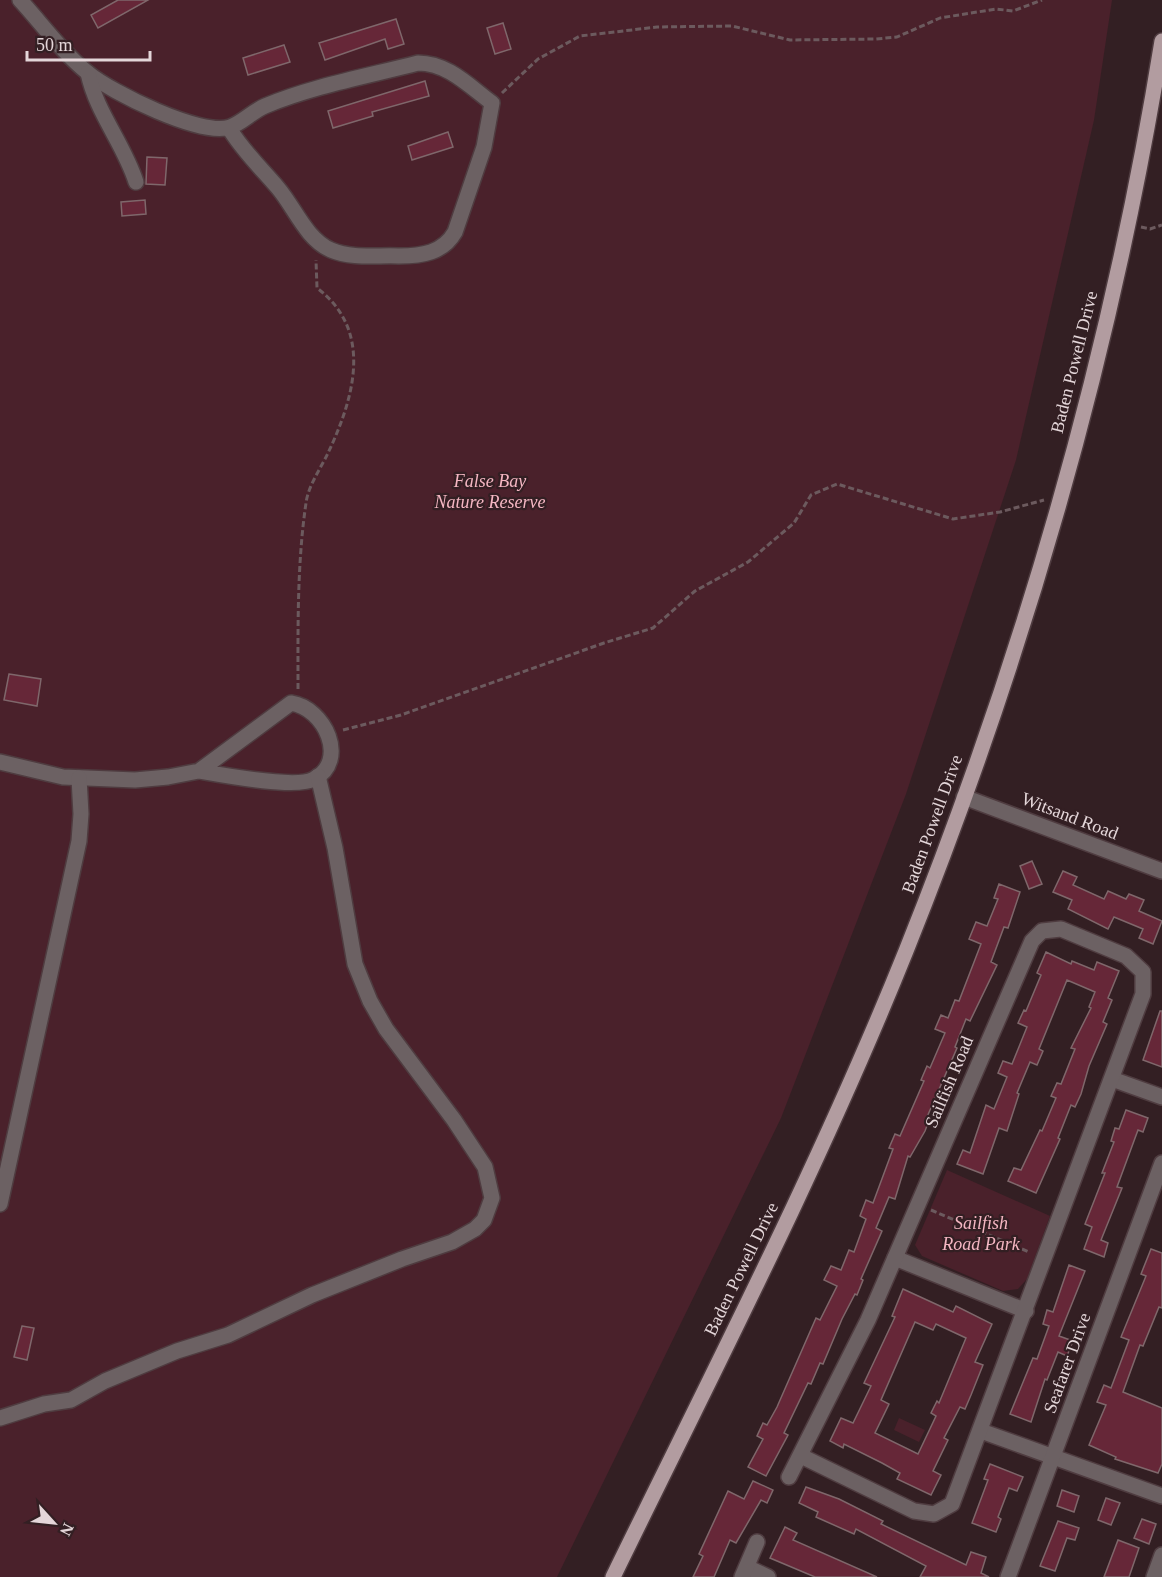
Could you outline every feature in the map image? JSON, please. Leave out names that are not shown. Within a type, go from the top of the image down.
[{"type":"main road","name":"Baden Powell Drive","points":[[613,1577],[818,1155],[905,953],[964,797],[1023,624],[1102,332],[1133,196],[1162,41]]},
{"type":"street","points":[[20,0],[88,73],[124,95],[177,119],[200,125],[229,128],[264,106],[418,63],[449,70],[492,103],[480,162],[455,232],[446,244],[422,255],[365,256],[332,250],[316,240],[229,128]]},
{"type":"street","points":[[88,73],[92,90],[120,142],[136,183]]},
{"type":"street","points":[[0,762],[63,777],[135,780],[199,771],[270,781],[301,782],[318,776],[326,767],[329,757],[329,734],[318,717],[297,704],[291,704],[278,711],[199,771]]},
{"type":"street","points":[[0,1418],[44,1404],[71,1400],[105,1381],[177,1351],[228,1335],[382,1267],[452,1242],[475,1229],[484,1220],[492,1198],[485,1167],[454,1120],[412,1067],[386,1029],[370,1001],[355,964],[335,848],[318,776]]},
{"type":"street","points":[[0,1204],[75,860],[81,814],[79,778]]},
{"type":"street","name":"Witsand Road","points":[[964,797],[1162,871]]},
{"type":"street","name":"Sailfish Road","points":[[789,1477],[868,1320],[1027,950],[1042,932],[1061,929],[1126,956],[1143,972],[1143,994],[958,1495],[952,1504],[934,1514],[914,1511],[801,1456]]},
{"type":"street","points":[[1112,1079],[1162,1097]]},
{"type":"street","name":"Seafarer Drive","points":[[1008,1577],[1162,1163]]},
{"type":"street","points":[[895,1258],[1026,1311]]},
{"type":"street","points":[[981,1431],[1162,1496]]},
{"type":"street","points":[[758,1542],[745,1572],[768,1577]]},
{"type":"street","points":[[1154,1577],[1162,1554]]},
{"type":"path","points":[[492,103],[538,59],[580,36],[657,27],[732,26],[790,40],[876,39],[897,37],[940,18],[996,9],[1013,11],[1042,0]]},
{"type":"path","points":[[297,704],[298,609],[306,500],[346,414],[355,358],[349,326],[337,305],[317,288],[316,240]]},
{"type":"path","points":[[329,734],[401,714],[604,643],[654,628],[695,591],[748,562],[794,523],[811,495],[837,484],[953,519],[1000,512],[1059,496]]},
{"type":"path","points":[[918,1205],[1045,1259]]},
{"type":"green space","name":"False Bay Nature Reserve","points":[[0,0],[1112,0],[1094,120],[1016,460],[906,794],[781,1118],[557,1577],[0,1577]]},
{"type":"green space","name":"Sailfish Road Park","points":[[947,1170],[1050,1216],[1027,1279],[1018,1289],[1003,1291],[922,1256],[915,1245]]},
{"type":"green space","points":[[899,1418],[925,1430],[919,1442],[894,1430]]},
{"type":"building","points":[[118,0],[148,0],[98,28],[91,15]]},
{"type":"building","points":[[396,19],[404,44],[388,49],[385,39],[325,60],[319,43]]},
{"type":"building","points":[[503,23],[511,49],[495,54],[487,28]]},
{"type":"building","points":[[284,45],[290,62],[248,75],[243,58]]},
{"type":"building","points":[[425,81],[429,96],[372,112],[373,116],[333,128],[328,111]]},
{"type":"building","points":[[448,132],[453,147],[412,160],[408,146]]},
{"type":"building","points":[[147,157],[167,158],[165,185],[146,184]]},
{"type":"building","points":[[145,200],[146,214],[122,216],[121,202]]},
{"type":"building","points":[[9,674],[41,679],[37,706],[4,700]]},
{"type":"building","points":[[1032,861],[1042,884],[1029,889],[1020,866]]},
{"type":"building","points":[[1063,871],[1077,877],[1073,885],[1104,899],[1108,891],[1126,899],[1129,894],[1144,900],[1139,911],[1162,921],[1153,944],[1139,938],[1143,929],[1114,917],[1108,929],[1068,909],[1072,900],[1053,892]]},
{"type":"building","points":[[999,884],[1020,892],[1008,928],[1004,927],[991,962],[997,965],[970,1021],[966,1019],[955,1047],[957,1048],[927,1117],[930,1118],[925,1131],[910,1157],[908,1156],[895,1199],[889,1197],[876,1228],[882,1231],[861,1279],[863,1280],[857,1295],[855,1294],[842,1319],[823,1364],[820,1363],[811,1384],[808,1383],[784,1433],[788,1435],[766,1476],[748,1467],[763,1439],[757,1436],[763,1423],[767,1425],[777,1407],[816,1318],[820,1320],[837,1286],[824,1280],[831,1266],[841,1270],[849,1250],[854,1252],[866,1219],[860,1216],[866,1200],[873,1203],[893,1149],[889,1148],[895,1134],[900,1136],[924,1081],[921,1080],[927,1066],[930,1068],[945,1033],[935,1029],[941,1015],[948,1018],[955,1000],[959,1001],[981,944],[969,939],[976,922],[987,926],[998,899],[994,898]]},
{"type":"building","points":[[1046,952],[1071,964],[1072,961],[1094,970],[1097,962],[1119,971],[1108,998],[1112,1000],[1103,1022],[1107,1024],[1089,1066],[1081,1094],[1075,1107],[1071,1105],[1058,1138],[1060,1139],[1036,1193],[1008,1181],[1014,1168],[1021,1170],[1040,1130],[1042,1131],[1056,1098],[1051,1096],[1057,1083],[1061,1084],[1075,1049],[1071,1048],[1091,1008],[1089,1007],[1095,992],[1067,980],[1039,1049],[1043,1051],[1037,1065],[1030,1062],[1017,1093],[1019,1094],[1007,1131],[999,1128],[983,1174],[957,1164],[963,1150],[970,1153],[986,1105],[994,1109],[1007,1077],[998,1073],[1003,1061],[1012,1064],[1027,1027],[1018,1023],[1024,1010],[1026,1011],[1041,975],[1037,973]]},
{"type":"building","points":[[1160,1011],[1162,1011],[1162,1067],[1143,1060]]},
{"type":"building","points":[[1126,1110],[1148,1118],[1143,1132],[1138,1130],[1117,1187],[1122,1188],[1101,1240],[1108,1243],[1104,1257],[1084,1249],[1092,1227],[1085,1224],[1105,1173],[1102,1173],[1114,1142],[1111,1141],[1115,1128],[1119,1129]]},
{"type":"building","points":[[1151,1249],[1162,1253],[1162,1308],[1159,1307],[1143,1346],[1140,1345],[1123,1392],[1162,1408],[1162,1464],[1158,1473],[1115,1459],[1116,1457],[1089,1445],[1106,1405],[1097,1402],[1104,1385],[1111,1388],[1129,1340],[1121,1337],[1146,1276],[1141,1274]]},
{"type":"building","points":[[1069,1265],[1085,1271],[1059,1336],[1073,1341],[1067,1356],[1058,1352],[1047,1380],[1045,1379],[1031,1422],[1010,1414],[1033,1358],[1037,1359],[1049,1326],[1043,1324],[1047,1310],[1053,1312]]},
{"type":"building","points":[[903,1289],[953,1312],[956,1306],[992,1324],[975,1362],[983,1365],[971,1395],[965,1409],[960,1407],[944,1438],[948,1440],[933,1471],[941,1475],[931,1495],[897,1479],[900,1473],[882,1463],[844,1444],[843,1448],[830,1441],[841,1418],[853,1423],[871,1386],[864,1383],[895,1317],[892,1316]],"holes":[[[915,1322],[933,1330],[936,1324],[966,1338],[939,1403],[937,1401],[931,1413],[936,1416],[918,1454],[875,1433],[889,1404],[881,1400]]]},
{"type":"building","points":[[22,1326],[34,1328],[27,1360],[14,1357]]},
{"type":"building","points":[[990,1464],[1023,1477],[1017,1491],[1009,1488],[998,1517],[1001,1519],[996,1532],[972,1523],[988,1480],[984,1479]]},
{"type":"building","points":[[753,1481],[773,1490],[767,1503],[761,1500],[736,1543],[730,1540],[714,1577],[693,1577],[703,1556],[699,1554],[728,1491],[744,1499]]},
{"type":"building","points":[[806,1487],[839,1499],[883,1521],[881,1524],[966,1565],[971,1552],[986,1557],[981,1573],[989,1577],[920,1577],[926,1566],[856,1529],[854,1534],[816,1517],[818,1512],[799,1503]]},
{"type":"building","points":[[1062,1490],[1079,1496],[1074,1512],[1057,1506]]},
{"type":"building","points":[[1106,1498],[1120,1503],[1111,1525],[1098,1520]]},
{"type":"building","points":[[1142,1519],[1156,1524],[1149,1544],[1134,1538]]},
{"type":"building","points":[[1058,1521],[1079,1528],[1075,1540],[1067,1538],[1055,1571],[1040,1566]]},
{"type":"building","points":[[785,1527],[797,1533],[793,1540],[877,1577],[815,1577],[770,1558]]},
{"type":"building","points":[[1118,1540],[1139,1548],[1129,1577],[1104,1577]]}]
